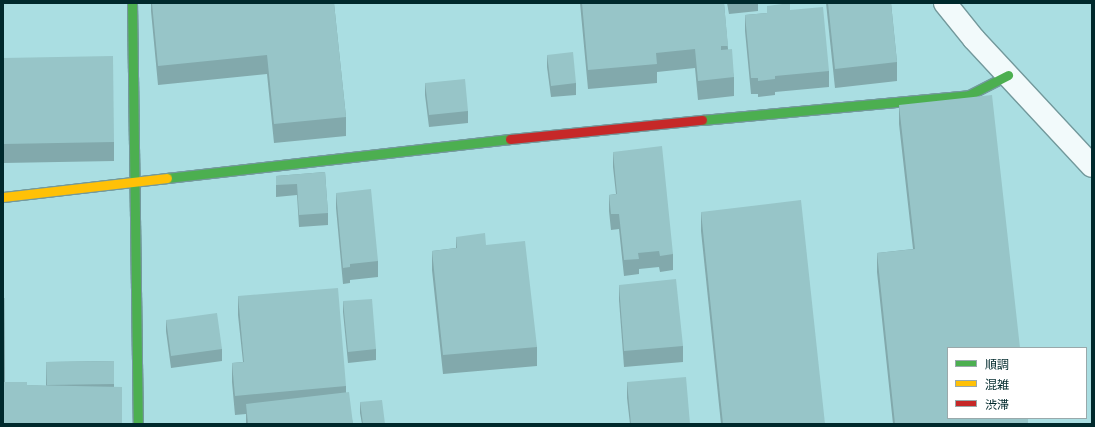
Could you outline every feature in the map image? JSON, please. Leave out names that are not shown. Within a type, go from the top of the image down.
[{"type":"street","points":[[132,3],[138,424]]},
{"type":"street","points":[[945,3],[1008,75],[1092,166]]},
{"type":"street","points":[[3,197],[549,134],[970,95],[1008,75]]},
{"type":"building","points":[[152,3],[334,3],[346,117],[274,124],[267,55],[158,66]]},
{"type":"building","points":[[582,3],[724,3],[728,46],[721,46],[721,50],[732,49],[734,77],[698,81],[695,49],[656,53],[657,64],[588,70]]},
{"type":"building","points":[[790,3],[790,10],[823,7],[829,71],[775,76],[775,79],[758,81],[758,78],[751,78],[745,15],[767,13],[767,6]]},
{"type":"building","points":[[828,3],[891,3],[897,62],[835,69]]},
{"type":"building","points":[[573,52],[576,83],[551,86],[547,55]]},
{"type":"building","points":[[113,56],[114,142],[3,144],[3,58]]},
{"type":"building","points":[[465,79],[468,111],[429,115],[425,83]]},
{"type":"building","points":[[992,95],[1020,347],[947,347],[947,419],[1028,419],[1028,424],[895,424],[877,253],[915,249],[899,105]]},
{"type":"building","points":[[662,146],[673,254],[660,256],[659,251],[638,253],[639,259],[624,260],[619,214],[611,214],[609,195],[617,194],[613,152]]},
{"type":"building","points":[[325,172],[328,213],[299,215],[297,184],[276,185],[276,176]]},
{"type":"building","points":[[371,189],[378,261],[350,264],[350,267],[343,268],[336,193]]},
{"type":"building","points":[[801,200],[825,424],[723,424],[701,212]]},
{"type":"building","points":[[485,233],[486,245],[525,241],[537,347],[443,355],[432,251],[457,248],[456,237]]},
{"type":"building","points":[[676,279],[683,346],[624,351],[619,285]]},
{"type":"building","points":[[338,288],[346,386],[235,396],[232,363],[244,362],[238,296]]},
{"type":"building","points":[[3,298],[5,298],[4,370],[3,370]]},
{"type":"building","points":[[372,299],[376,349],[348,352],[343,301]]},
{"type":"building","points":[[217,313],[222,349],[171,356],[166,320]]},
{"type":"building","points":[[114,361],[114,384],[47,385],[46,362]]},
{"type":"building","points":[[686,377],[690,424],[631,424],[627,382]]},
{"type":"building","points":[[3,382],[27,382],[27,385],[122,387],[122,424],[3,424]]},
{"type":"building","points":[[349,392],[353,424],[248,424],[246,404]]},
{"type":"building","points":[[382,400],[385,424],[363,424],[360,402]]},
{"type":"traffic: fast","points":[[132,3],[138,424]]},
{"type":"traffic: fast","points":[[702,120],[969,95],[1008,75]]},
{"type":"traffic: fast","points":[[167,178],[510,139]]},
{"type":"traffic: slow","points":[[3,197],[167,178]]},
{"type":"traffic: jam","points":[[510,139],[702,120]]}]
